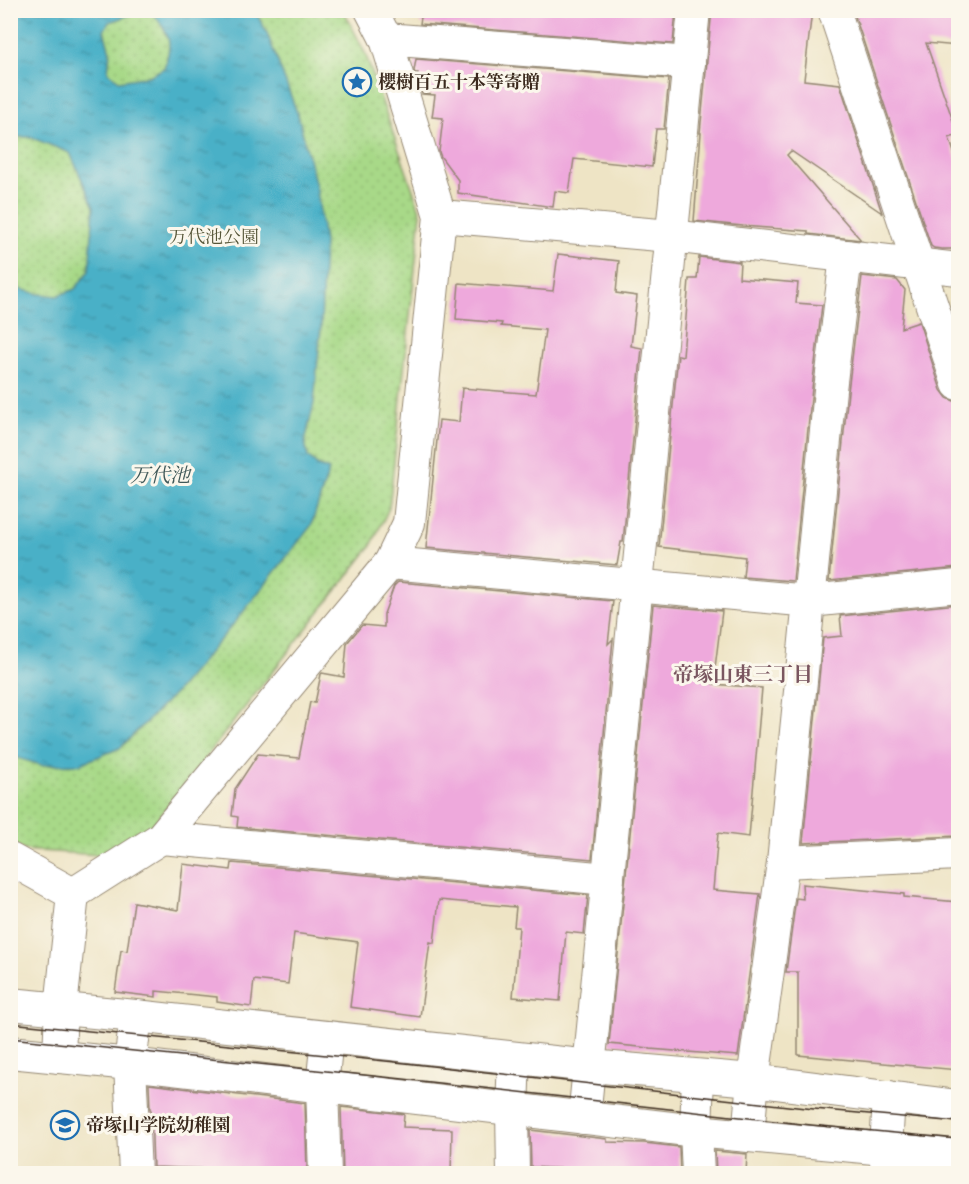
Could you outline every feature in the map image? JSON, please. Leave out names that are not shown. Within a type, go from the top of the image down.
[{"type":"street","points":[[73,894],[161,838],[390,563],[409,523],[440,216],[386,39],[371,10]]},
{"type":"street","points":[[584,1118],[694,10]]},
{"type":"street","points":[[834,10],[958,384]]},
{"type":"street","points":[[386,39],[689,63]]},
{"type":"street","points":[[440,216],[671,236],[958,269]]},
{"type":"street","points":[[748,1136],[753,1080],[783,862],[830,390],[846,256]]},
{"type":"street","points":[[390,563],[810,601],[958,586]]},
{"type":"street","points":[[161,838],[608,879]]},
{"type":"street","points":[[783,862],[958,854]]},
{"type":"street","points":[[10,859],[73,894]]},
{"type":"street","points":[[59,1057],[61,1008],[73,894]]},
{"type":"street","points":[[10,1004],[590,1066],[753,1080],[958,1106]]},
{"type":"street","points":[[135,1173],[130,1064],[136,1016]]},
{"type":"street","points":[[325,1173],[322,1088],[327,1037]]},
{"type":"street","points":[[10,1052],[748,1136],[886,1161],[958,1156]]},
{"type":"street","points":[[513,1173],[514,1058]]},
{"type":"street","points":[[698,1076],[696,1131],[698,1173]]},
{"type":"street","points":[[886,1161],[889,1097]]},
{"type":"green space","name":"万代池","points":[[11,11],[344,11],[365,53],[421,213],[389,508],[371,546],[148,831],[114,856],[24,850],[11,843]]},
{"type":"water","name":"万代池","points":[[18,10],[255,11],[267,33],[298,115],[317,190],[324,242],[321,326],[314,403],[305,442],[308,457],[317,465],[329,470],[311,526],[236,621],[175,693],[120,748],[80,764],[41,765],[11,756],[11,287],[57,296],[75,289],[89,271],[94,207],[70,153],[30,137],[11,137],[11,22],[14,21]],"holes":[[[136,13],[154,14],[167,34],[169,46],[164,68],[149,76],[119,81],[108,72],[110,51],[104,31],[109,22]]]},
{"type":"building","points":[[422,10],[676,10],[673,44],[420,24]]},
{"type":"building","points":[[712,10],[812,10],[804,80],[840,84],[882,213],[791,151],[787,155],[861,240],[808,234],[808,231],[694,221]]},
{"type":"building","points":[[853,10],[958,10],[958,46],[926,43],[958,135],[949,138],[958,163],[958,249],[931,246]]},
{"type":"building","points":[[416,59],[669,79],[664,129],[656,129],[652,167],[574,159],[569,193],[555,191],[553,207],[458,193],[458,180],[439,152],[443,118],[432,117],[435,95],[422,94],[417,79],[418,73],[414,71]]},
{"type":"building","points":[[558,254],[619,261],[616,293],[637,296],[631,346],[642,348],[623,542],[621,542],[617,565],[426,548],[439,420],[459,422],[462,388],[536,394],[545,330],[456,319],[459,283],[553,291]]},
{"type":"building","points":[[699,257],[740,262],[739,278],[798,283],[796,303],[822,305],[793,581],[743,577],[745,557],[659,547],[678,355],[683,356],[689,279],[697,279]]},
{"type":"building","points":[[862,276],[897,280],[905,290],[901,328],[919,322],[941,390],[947,398],[958,401],[958,568],[829,581]]},
{"type":"building","points":[[398,582],[613,601],[608,644],[613,639],[592,859],[237,827],[238,817],[232,816],[235,789],[258,754],[299,758],[310,702],[315,703],[321,674],[344,677],[347,643],[362,625],[384,627],[384,614],[394,586]]},
{"type":"building","points":[[958,604],[958,836],[803,843],[823,638],[842,636],[840,616]]},
{"type":"building","points":[[653,605],[722,611],[713,684],[762,688],[749,837],[718,833],[713,890],[760,894],[738,1056],[609,1044]]},
{"type":"building","points":[[232,863],[588,895],[584,934],[566,932],[560,1001],[513,997],[519,927],[514,927],[516,907],[439,900],[434,943],[430,942],[420,1017],[350,1007],[358,942],[294,933],[288,984],[254,980],[251,1007],[217,1002],[217,997],[156,991],[156,997],[115,992],[121,950],[127,951],[134,902],[178,910],[183,864],[231,870]]},
{"type":"building","points":[[802,884],[958,902],[958,1070],[798,1055],[798,972],[786,972],[796,898],[803,899]]},
{"type":"building","points":[[149,1084],[305,1103],[307,1171],[277,1173],[153,1167]]},
{"type":"building","points":[[341,1107],[404,1114],[403,1127],[452,1129],[451,1173],[343,1173]]},
{"type":"building","points":[[530,1130],[607,1139],[607,1142],[679,1147],[680,1173],[614,1173],[614,1171],[531,1167]]},
{"type":"building","points":[[715,1151],[747,1154],[746,1173],[716,1173]]},
{"type":"tram line","points":[[10,1023],[405,1063],[814,1109],[958,1122]]},
{"type":"tram line","points":[[10,1038],[958,1139]]},
{"type":"place","name":"櫻樹百五十本等寄贈","points":[[357,82]]},
{"type":"place","name":"帝塚山学院幼稚園","points":[[65,1125]]},
{"type":"district","name":"帝塚山東三丁目","points":[[743,674]]},
{"type":"park label","name":"万代池公園","points":[[214,237]]}]
